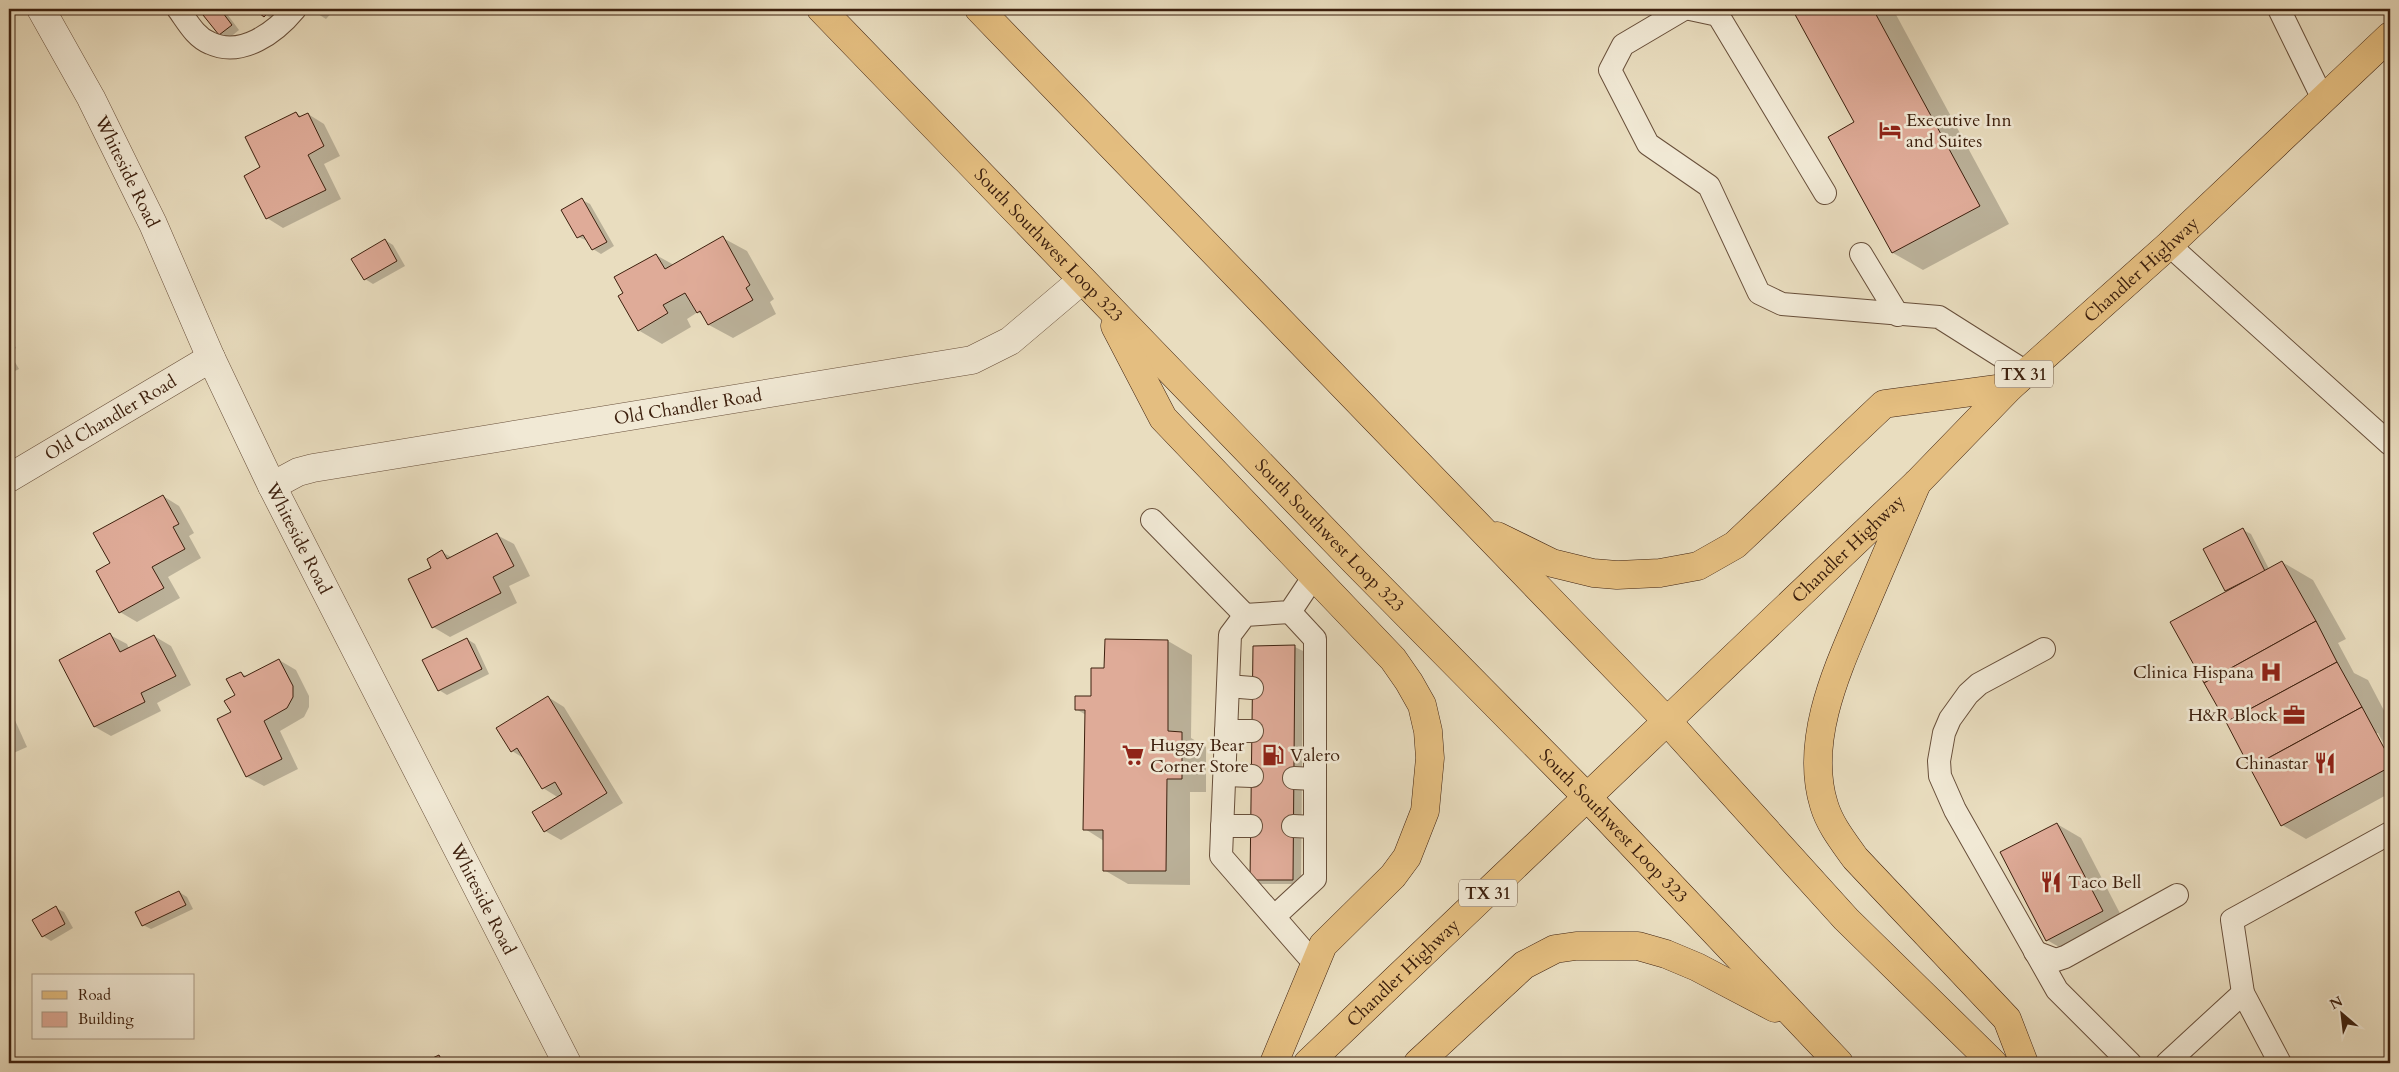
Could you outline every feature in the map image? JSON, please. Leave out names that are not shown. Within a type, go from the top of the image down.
[{"type":"main road","name":"South Southwest Loop 323","points":[[821,9],[1082,280],[1588,798],[1839,1063]]},
{"type":"main road","points":[[979,9],[1667,721],[1846,919],[1993,1063]]},
{"type":"main road","name":"Chandler Highway","points":[[1308,1063],[1588,798],[1916,483],[2018,380],[2169,245],[2390,36]]},
{"type":"main road","points":[[1102,300],[1163,418],[1393,659],[1422,705],[1428,731],[1430,758],[1425,811],[1407,858],[1393,876],[1323,945],[1274,1063]]},
{"type":"main road","points":[[1473,522],[1529,553],[1552,563],[1593,573],[1660,573],[1698,566],[1714,558],[1742,539],[1884,404],[2018,380]]},
{"type":"main road","points":[[1916,483],[1832,683],[1820,739],[1820,772],[1824,804],[1841,838],[1855,858],[2007,1019],[2024,1063]]},
{"type":"main road","points":[[1418,1063],[1524,965],[1555,949],[1576,946],[1638,946],[1666,954],[1697,967],[1794,1017]]},
{"type":"street","name":"Whiteside Road","points":[[41,9],[91,98],[149,216],[211,358],[272,486],[567,1063]]},
{"type":"street","name":"Old Chandler Road","points":[[272,486],[298,472],[313,468],[972,360],[1010,342],[1082,280]]},
{"type":"street","name":"Old Chandler Road","points":[[9,478],[211,358]]},
{"type":"lane","points":[[178,9],[198,35],[210,43],[232,46],[266,36],[277,29],[295,9]]},
{"type":"lane","points":[[1684,9],[1624,45],[1610,70],[1648,144],[1709,186],[1759,293],[1782,304],[1939,317],[2018,380]]},
{"type":"lane","points":[[1690,9],[1718,15],[1825,193]]},
{"type":"lane","points":[[2279,9],[2323,99]]},
{"type":"lane","points":[[2169,245],[2390,444]]},
{"type":"lane","points":[[1862,254],[1898,315]]},
{"type":"lane","points":[[1152,520],[1245,615]]},
{"type":"lane","points":[[1290,612],[1314,576]]},
{"type":"lane","points":[[1290,612],[1245,615],[1230,635],[1221,856],[1314,963]]},
{"type":"lane","points":[[1275,916],[1315,879],[1304,827],[1304,734],[1305,690],[1315,640],[1290,612]]},
{"type":"lane","points":[[2044,649],[1979,684],[1968,694],[1950,719],[1944,733],[1938,761],[1940,776],[1945,792],[2056,990],[2130,1063]]},
{"type":"lane","points":[[1228,686],[1252,688]]},
{"type":"lane","points":[[1226,731],[1252,731]]},
{"type":"lane","points":[[1224,775],[1252,776]]},
{"type":"lane","points":[[1222,826],[1251,826]]},
{"type":"lane","points":[[2280,1063],[2243,993],[2232,920],[2390,834]]},
{"type":"lane","points":[[2035,952],[2056,960],[2065,957],[2177,895]]},
{"type":"lane","points":[[2167,1063],[2243,993]]},
{"type":"building","points":[[210,9],[220,9],[232,25],[219,35],[203,15]]},
{"type":"building","points":[[254,9],[271,9],[264,17]]},
{"type":"building","name":"Executive Inn and Suites","points":[[1792,9],[1873,9],[1980,206],[1892,253],[1828,137],[1854,122]]},
{"type":"building","points":[[296,112],[299,117],[308,113],[324,146],[308,155],[326,190],[266,219],[244,176],[260,167],[245,137]]},
{"type":"building","points":[[582,198],[607,242],[592,250],[583,235],[577,238],[561,210]]},
{"type":"building","points":[[723,236],[750,285],[746,288],[753,300],[708,325],[700,311],[697,313],[685,293],[663,305],[668,313],[638,331],[618,296],[623,293],[614,277],[656,254],[665,269]]},
{"type":"building","points":[[385,239],[397,261],[364,280],[351,259]]},
{"type":"building","points":[[163,495],[179,524],[173,527],[185,549],[152,567],[164,588],[119,613],[96,571],[110,563],[93,533]]},
{"type":"building","points":[[2243,528],[2265,571],[2225,591],[2203,549]]},
{"type":"building","points":[[497,533],[514,566],[493,577],[501,593],[432,628],[408,579],[431,568],[427,559],[442,550],[447,559]]},
{"type":"building","points":[[2282,561],[2316,621],[2204,683],[2170,622]]},
{"type":"building","name":"Clinica Hispana","points":[[2316,621],[2337,662],[2226,722],[2204,683]]},
{"type":"building","points":[[110,633],[120,652],[154,635],[176,676],[141,693],[145,702],[94,727],[59,660]]},
{"type":"building","points":[[467,638],[482,669],[438,691],[422,660]]},
{"type":"building","name":"Huggy Bear Corner Store","points":[[1105,639],[1168,640],[1168,731],[1182,732],[1182,779],[1167,779],[1166,871],[1103,871],[1103,830],[1083,830],[1085,710],[1075,710],[1075,696],[1091,696],[1091,668],[1104,668]]},
{"type":"building","name":"Valero","points":[[1295,645],[1293,880],[1250,880],[1253,646]]},
{"type":"building","points":[[279,659],[293,686],[293,697],[287,708],[264,721],[282,759],[246,777],[217,719],[231,712],[224,701],[235,695],[226,679],[241,672],[244,677]]},
{"type":"building","name":"H&R Block","points":[[2337,662],[2362,707],[2250,768],[2226,722]]},
{"type":"building","points":[[548,696],[607,793],[544,832],[532,812],[562,794],[555,782],[542,789],[517,748],[511,752],[496,728]]},
{"type":"building","name":"Chinastar","points":[[2362,707],[2390,759],[2390,767],[2281,826],[2250,768]]},
{"type":"building","name":"Taco Bell","points":[[2057,823],[2103,911],[2046,941],[2000,852]]},
{"type":"building","points":[[179,891],[186,905],[142,926],[135,912]]},
{"type":"building","points":[[56,906],[65,924],[42,937],[32,920]]},
{"type":"building","points":[[439,1055],[443,1063],[422,1063]]},
{"type":"place","name":"Executive Inn and Suites","points":[[1890,130]]},
{"type":"place","name":"Clinica Hispana","points":[[2271,672]]},
{"type":"place","name":"H&R Block","points":[[2294,715]]},
{"type":"place","name":"Huggy Bear Corner Store","points":[[1133,755]]},
{"type":"place","name":"Valero","points":[[1273,755]]},
{"type":"place","name":"Chinastar","points":[[2325,763]]},
{"type":"place","name":"Taco Bell","points":[[2051,882]]}]
